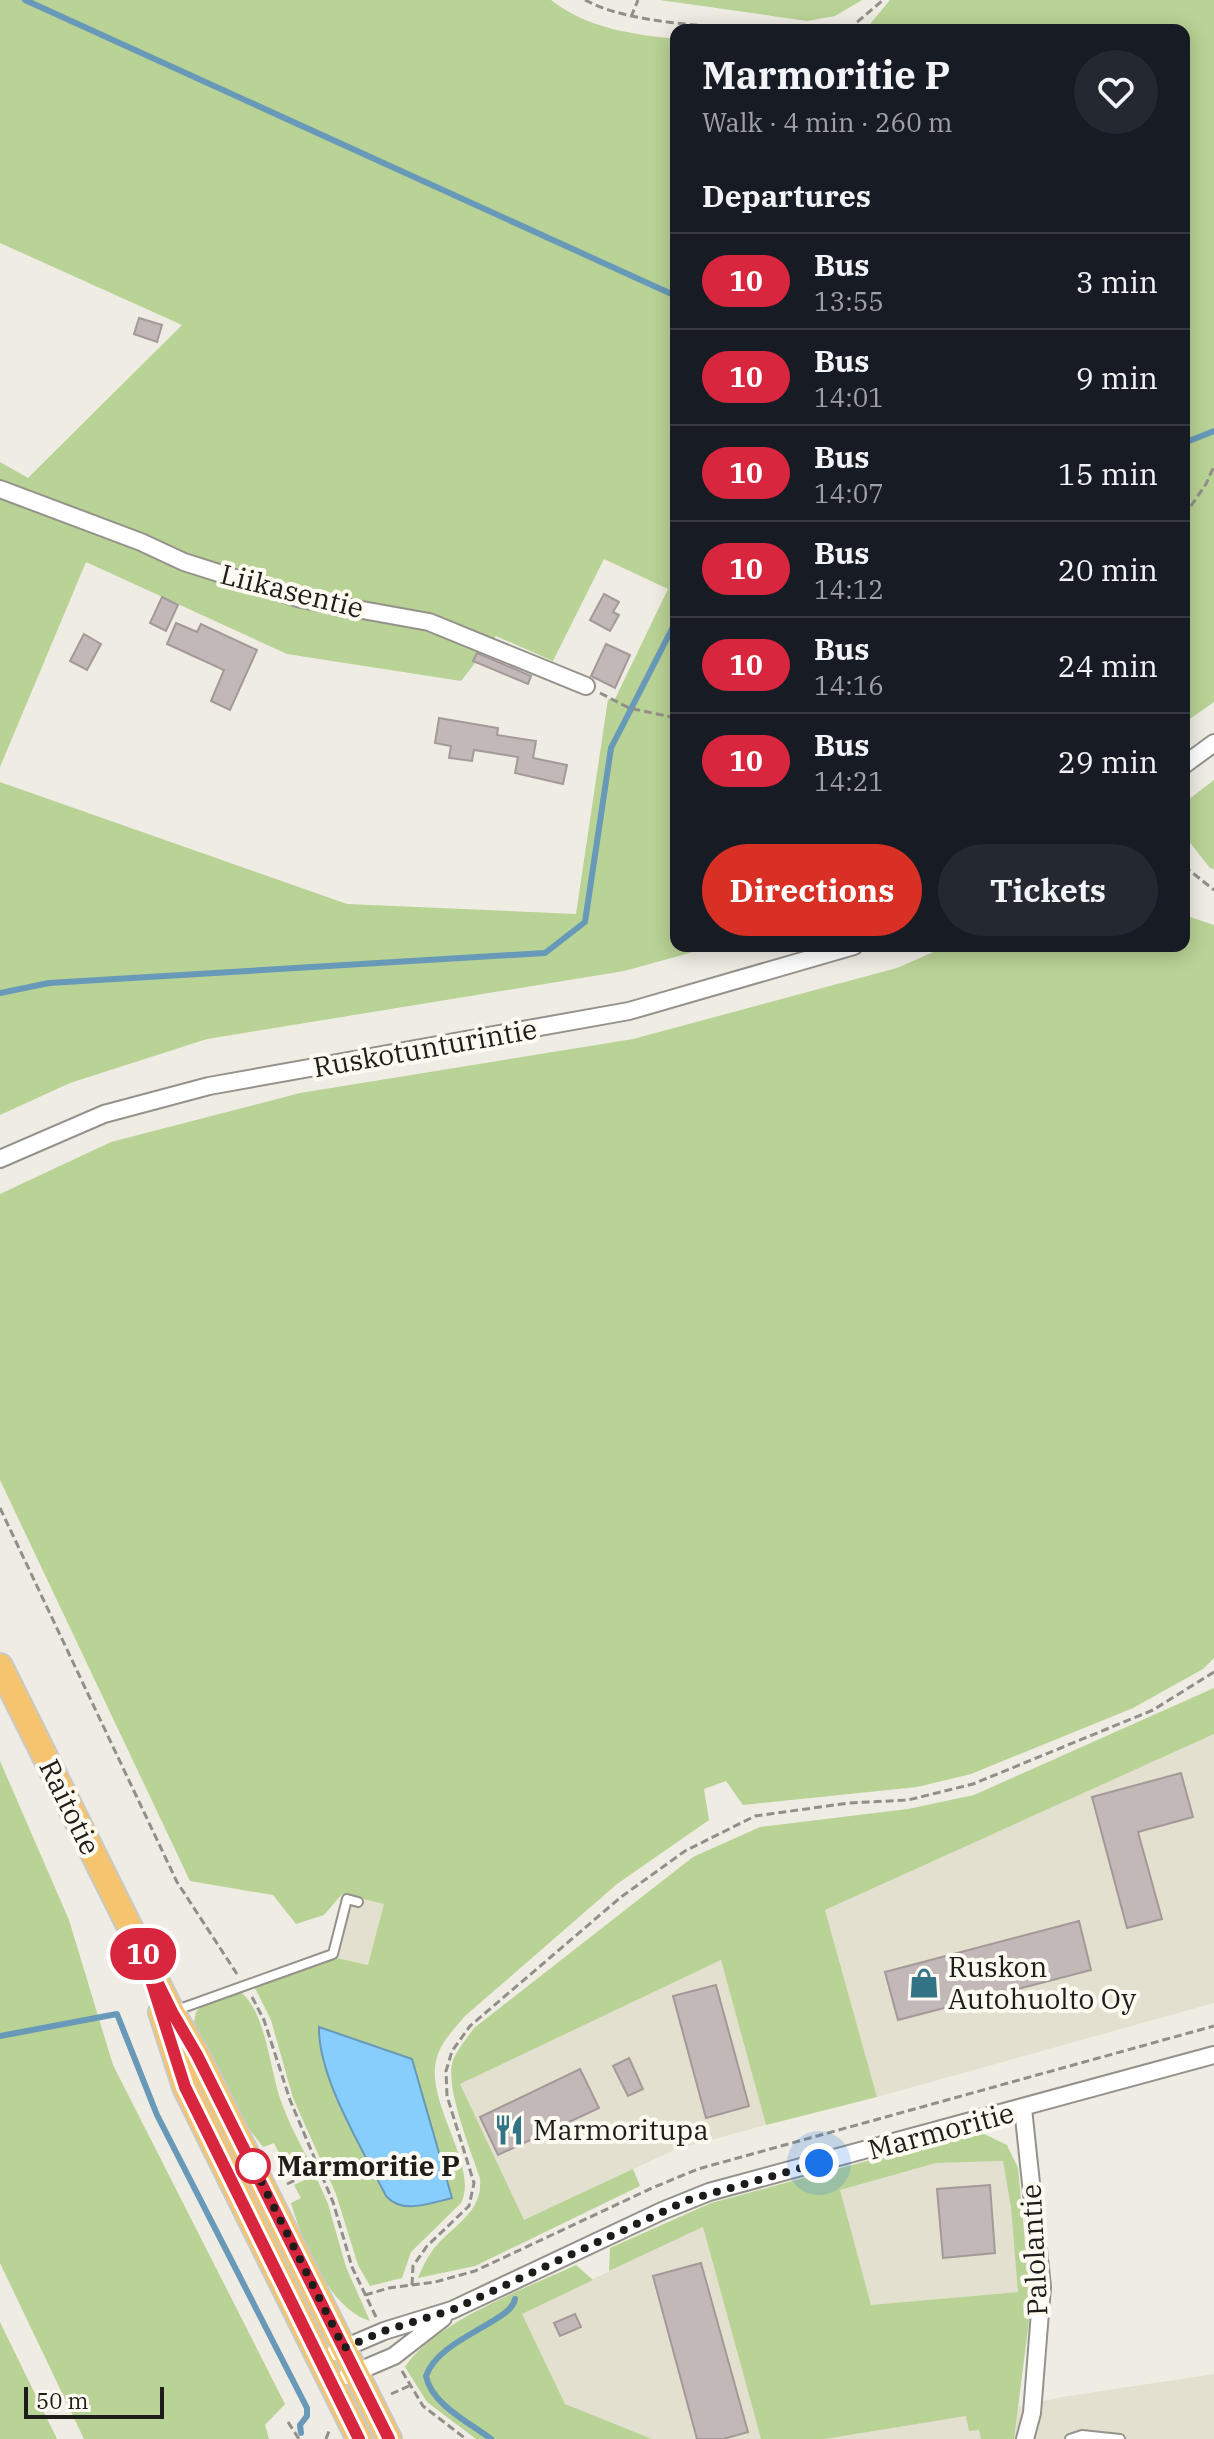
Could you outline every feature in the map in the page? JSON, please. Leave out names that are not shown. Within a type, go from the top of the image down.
[{"type":"main road","name":"Raitotie","points":[[0,1666],[141,1949],[167,2014],[185,2087],[359,2439]]},
{"type":"main road","name":"Raitotie","points":[[167,2014],[197,2055],[389,2439]]},
{"type":"street","name":"Liikasentie","points":[[0,489],[141,542],[184,562],[301,599],[429,622],[586,686]]},
{"type":"street","points":[[1190,761],[1214,743]]},
{"type":"street","name":"Ruskotunturintie","points":[[0,1159],[104,1114],[209,1086],[629,1011],[833,952]]},
{"type":"street","name":"Marmoritie","points":[[320,2359],[384,2331],[452,2310],[709,2192],[1214,2055]]},
{"type":"street","name":"Palolantie","points":[[1023,2108],[1042,2287],[1032,2413],[1025,2439]]},
{"type":"street","name":"Marmoritie","points":[[331,2383],[394,2356],[452,2310]]},
{"type":"lane","points":[[167,2014],[333,1954],[347,1899],[358,1902]]},
{"type":"lane","points":[[1070,2439],[1082,2435],[1120,2439]]},
{"type":"path","points":[[585,0],[631,17],[695,24]]},
{"type":"path","points":[[631,17],[638,0]]},
{"type":"path","points":[[855,24],[883,0]]},
{"type":"path","points":[[1190,507],[1214,466]]},
{"type":"path","points":[[586,686],[629,708],[670,717]]},
{"type":"path","points":[[1190,871],[1214,890]]},
{"type":"path","points":[[412,2285],[413,2266],[427,2246],[469,2206],[474,2183],[447,2096],[446,2071],[452,2051],[470,2026],[621,1897],[685,1851],[755,1816],[849,1803],[908,1800],[973,1784],[1153,1710],[1214,1672]]},
{"type":"path","points":[[287,2184],[319,2169]]},
{"type":"path","points":[[288,2422],[299,2439]]},
{"type":"shaded area","points":[[1214,1734],[1214,2003],[877,2097],[825,1910]]},
{"type":"shaded area","points":[[342,1894],[385,1904],[368,1965],[337,1958],[329,1951]]},
{"type":"shaded area","points":[[721,1960],[766,2125],[674,2150],[524,2221],[459,2084]]},
{"type":"shaded area","points":[[1003,2161],[1019,2292],[871,2305],[839,2190],[936,2163]]},
{"type":"shaded area","points":[[703,2227],[761,2439],[652,2439],[565,2404],[521,2313]]},
{"type":"shaded area","points":[[1214,2374],[1214,2439],[825,2439],[1062,2397]]},
{"type":"green space","points":[[0,0],[551,0],[595,24],[670,38],[670,952],[693,952],[624,971],[207,1039],[70,1083],[0,1115],[0,782],[347,904],[576,914],[608,699],[614,701],[668,589],[604,559],[553,661],[496,636],[461,681],[287,654],[86,562],[0,767],[0,462],[28,478],[182,325],[0,243]]},
{"type":"green space","points":[[660,0],[862,0],[835,16],[807,21]]},
{"type":"green space","points":[[890,0],[1214,0],[1214,702],[1190,719],[1190,24],[870,24]]},
{"type":"green space","points":[[1214,780],[1214,869],[1190,843],[1190,798]]},
{"type":"green space","points":[[1190,917],[1214,925],[1214,1658],[1203,1669],[1133,1708],[971,1774],[917,1787],[743,1805],[726,1781],[704,1789],[709,1820],[617,1884],[465,2016],[445,2040],[437,2057],[435,2074],[443,2113],[463,2171],[465,2188],[461,2203],[411,2252],[402,2278],[370,2286],[358,2265],[336,2194],[293,2098],[271,2020],[255,1988],[337,1958],[368,1965],[384,1904],[342,1894],[324,1915],[296,1924],[273,1895],[190,1881],[0,1480],[0,1194],[111,1142],[300,1093],[633,1039],[897,968],[933,952],[1190,952]]},
{"type":"green space","points":[[1214,1688],[1214,1734],[825,1910],[877,2097],[766,2125],[721,1960],[460,2084],[524,2220],[633,2169],[640,2186],[475,2266],[418,2278],[434,2249],[473,2208],[480,2189],[480,2178],[452,2085],[453,2060],[460,2048],[474,2028],[693,1857],[760,1827],[908,1809],[974,1795]]},
{"type":"green space","points":[[0,1761],[69,1920],[113,2065],[285,2404],[265,2425],[269,2439],[84,2439],[0,2263]]},
{"type":"green space","points":[[239,1991],[248,2000],[261,2026],[281,2101],[308,2159],[308,2165],[290,2176],[274,2143],[263,2147],[246,2125],[194,2022],[200,2008]]},
{"type":"green space","points":[[971,2133],[984,2134],[1007,2145],[1018,2168],[1031,2305],[1014,2439],[981,2439],[979,2430],[969,2431],[966,2416],[825,2439],[761,2439],[703,2227],[609,2271],[610,2248],[711,2203]],"holes":[[[1003,2161],[1011,2208],[1018,2292],[871,2305],[840,2190],[936,2163]]]},
{"type":"green space","points":[[309,2178],[318,2181],[328,2204],[346,2267],[370,2321],[355,2314],[330,2288],[302,2236],[291,2203],[301,2198],[294,2185]]},
{"type":"green space","points":[[576,2265],[593,2280],[522,2314],[565,2404],[652,2439],[476,2439],[427,2402],[405,2367],[419,2350],[437,2335],[483,2307]]},
{"type":"green space","points":[[0,2322],[57,2439],[0,2439]]},
{"type":"water","points":[[319,2027],[412,2059],[452,2198],[409,2206],[393,2202],[386,2196],[334,2091],[321,2047]]},
{"type":"building","points":[[139,318],[162,325],[157,342],[134,334]]},
{"type":"building","points":[[604,594],[619,602],[613,612],[619,615],[610,631],[590,620]]},
{"type":"building","points":[[162,597],[178,605],[166,631],[150,623]]},
{"type":"building","points":[[176,623],[197,632],[201,624],[257,650],[230,710],[211,701],[224,670],[167,644]]},
{"type":"building","points":[[84,634],[101,644],[87,670],[70,661]]},
{"type":"building","points":[[606,644],[630,655],[615,688],[591,676]]},
{"type":"building","points":[[477,653],[531,676],[528,684],[473,661]]},
{"type":"building","points":[[439,718],[498,728],[497,735],[536,741],[533,758],[567,765],[563,784],[515,773],[518,757],[474,750],[472,761],[449,758],[451,746],[435,743]]},
{"type":"building","points":[[1181,1773],[1193,1817],[1138,1832],[1162,1919],[1127,1928],[1092,1797]]},
{"type":"building","points":[[1079,1921],[1091,1970],[898,2020],[885,1972]]},
{"type":"building","points":[[716,1985],[749,2106],[706,2118],[673,1996]]},
{"type":"building","points":[[629,2058],[643,2089],[628,2096],[613,2066]]},
{"type":"building","points":[[580,2069],[599,2108],[498,2155],[480,2117]]},
{"type":"building","points":[[990,2185],[995,2253],[943,2258],[937,2189]]},
{"type":"building","points":[[701,2263],[748,2432],[723,2439],[697,2439],[653,2276]]},
{"type":"building","points":[[575,2314],[581,2327],[560,2336],[554,2323]]},
{"type":"waterway","points":[[25,0],[670,293]]},
{"type":"waterway","points":[[1190,441],[1214,431]]},
{"type":"waterway","points":[[0,993],[49,983],[545,953],[585,922],[611,748],[670,633]]},
{"type":"waterway","points":[[0,2036],[117,2014],[157,2115],[307,2408],[307,2416],[300,2425],[301,2433]]},
{"type":"waterway","points":[[491,2439],[443,2404],[429,2386],[426,2376],[445,2351],[502,2315],[515,2299]]},
{"type":"bus line","name":"10","points":[[359,2439],[185,2087],[141,1949],[389,2439]]},
{"type":"place","name":"Ruskon Autohuolto Oy","points":[[924,1983]]},
{"type":"place","name":"Marmoritupa","points":[[509,2130]]},
{"type":"place","name":"Marmoritie P","points":[[253,2166]]},
{"type":"route","points":[[253,2166],[251,2161],[344,2348],[384,2331],[452,2310],[688,2200],[819,2163]]}]
